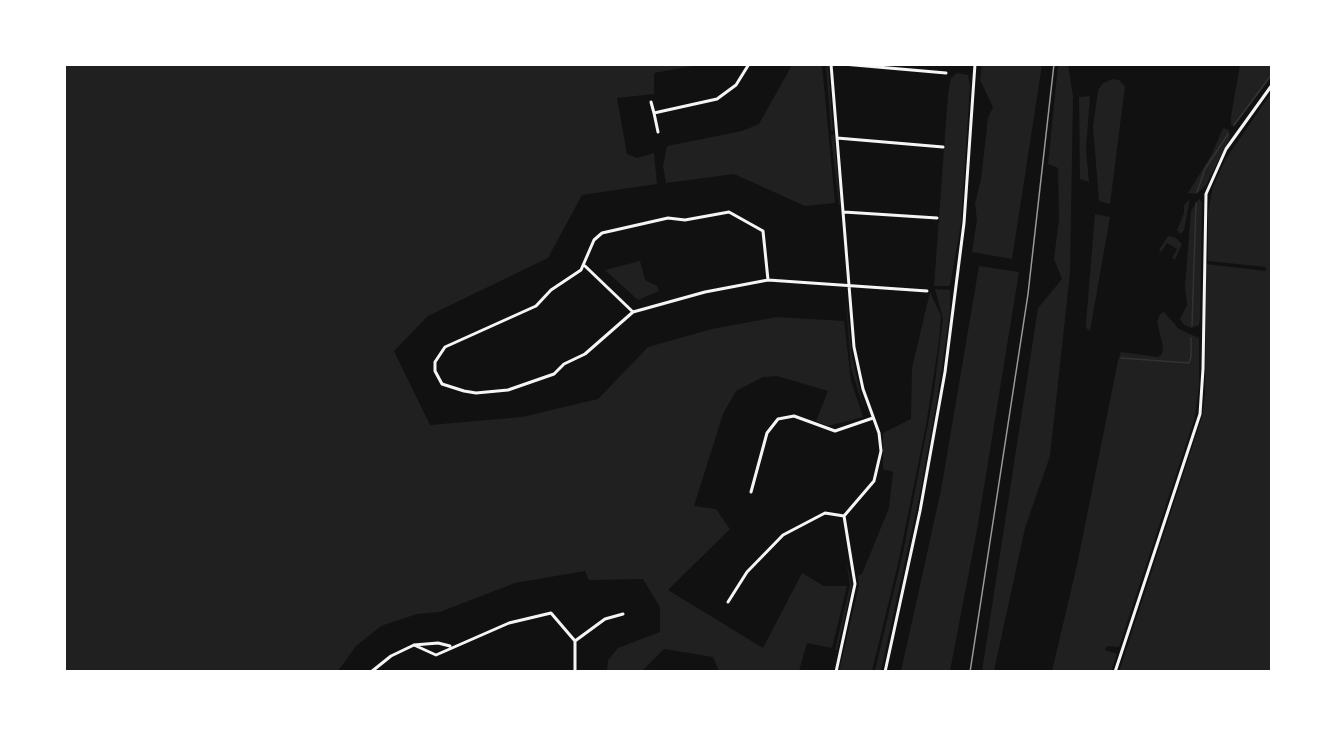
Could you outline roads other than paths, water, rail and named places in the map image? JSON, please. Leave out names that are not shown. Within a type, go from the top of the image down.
[{"type":"street","points":[[654,113],[717,99],[736,86],[749,64]]},
{"type":"street","points":[[831,64],[858,366],[880,443],[879,467],[868,490],[844,516]]},
{"type":"street","points":[[843,64],[946,73]]},
{"type":"street","points":[[885,672],[925,483],[949,342],[967,188],[975,64]]},
{"type":"street","points":[[1116,672],[1200,414],[1206,194],[1226,149],[1272,84]]},
{"type":"street","points":[[651,102],[658,132]]},
{"type":"street","points":[[837,138],[943,147]]},
{"type":"street","points":[[768,280],[763,231],[725,212],[685,220],[668,218],[599,234],[594,240],[585,266],[551,290],[536,306],[445,347],[434,366],[442,384],[464,391],[508,390],[554,374],[564,364],[585,354],[633,312],[713,290],[768,280],[927,291]]},
{"type":"street","points":[[844,212],[937,218]]},
{"type":"street","points":[[585,266],[633,312]]},
{"type":"street","points":[[752,492],[767,433],[778,419],[794,416],[835,431],[873,418]]},
{"type":"street","points":[[728,602],[760,556],[783,535],[825,513],[844,516]]},
{"type":"street","points":[[836,672],[855,584],[844,516]]},
{"type":"street","points":[[414,645],[436,655],[450,646],[509,622],[545,613],[558,618],[575,641],[574,672]]},
{"type":"street","points":[[575,641],[604,619],[623,614]]},
{"type":"street","points":[[371,672],[391,656],[414,645],[438,643],[450,646]]},
{"type":"waterway","points":[[1234,125],[1272,74]]},
{"type":"waterway","points":[[1197,192],[1205,169],[1228,134]]},
{"type":"waterway","points":[[1192,325],[1196,203]]},
{"type":"waterway","points":[[1121,358],[1189,363],[1191,338]]},
{"type":"railway","points":[[970,672],[1028,294],[1054,64]]}]
